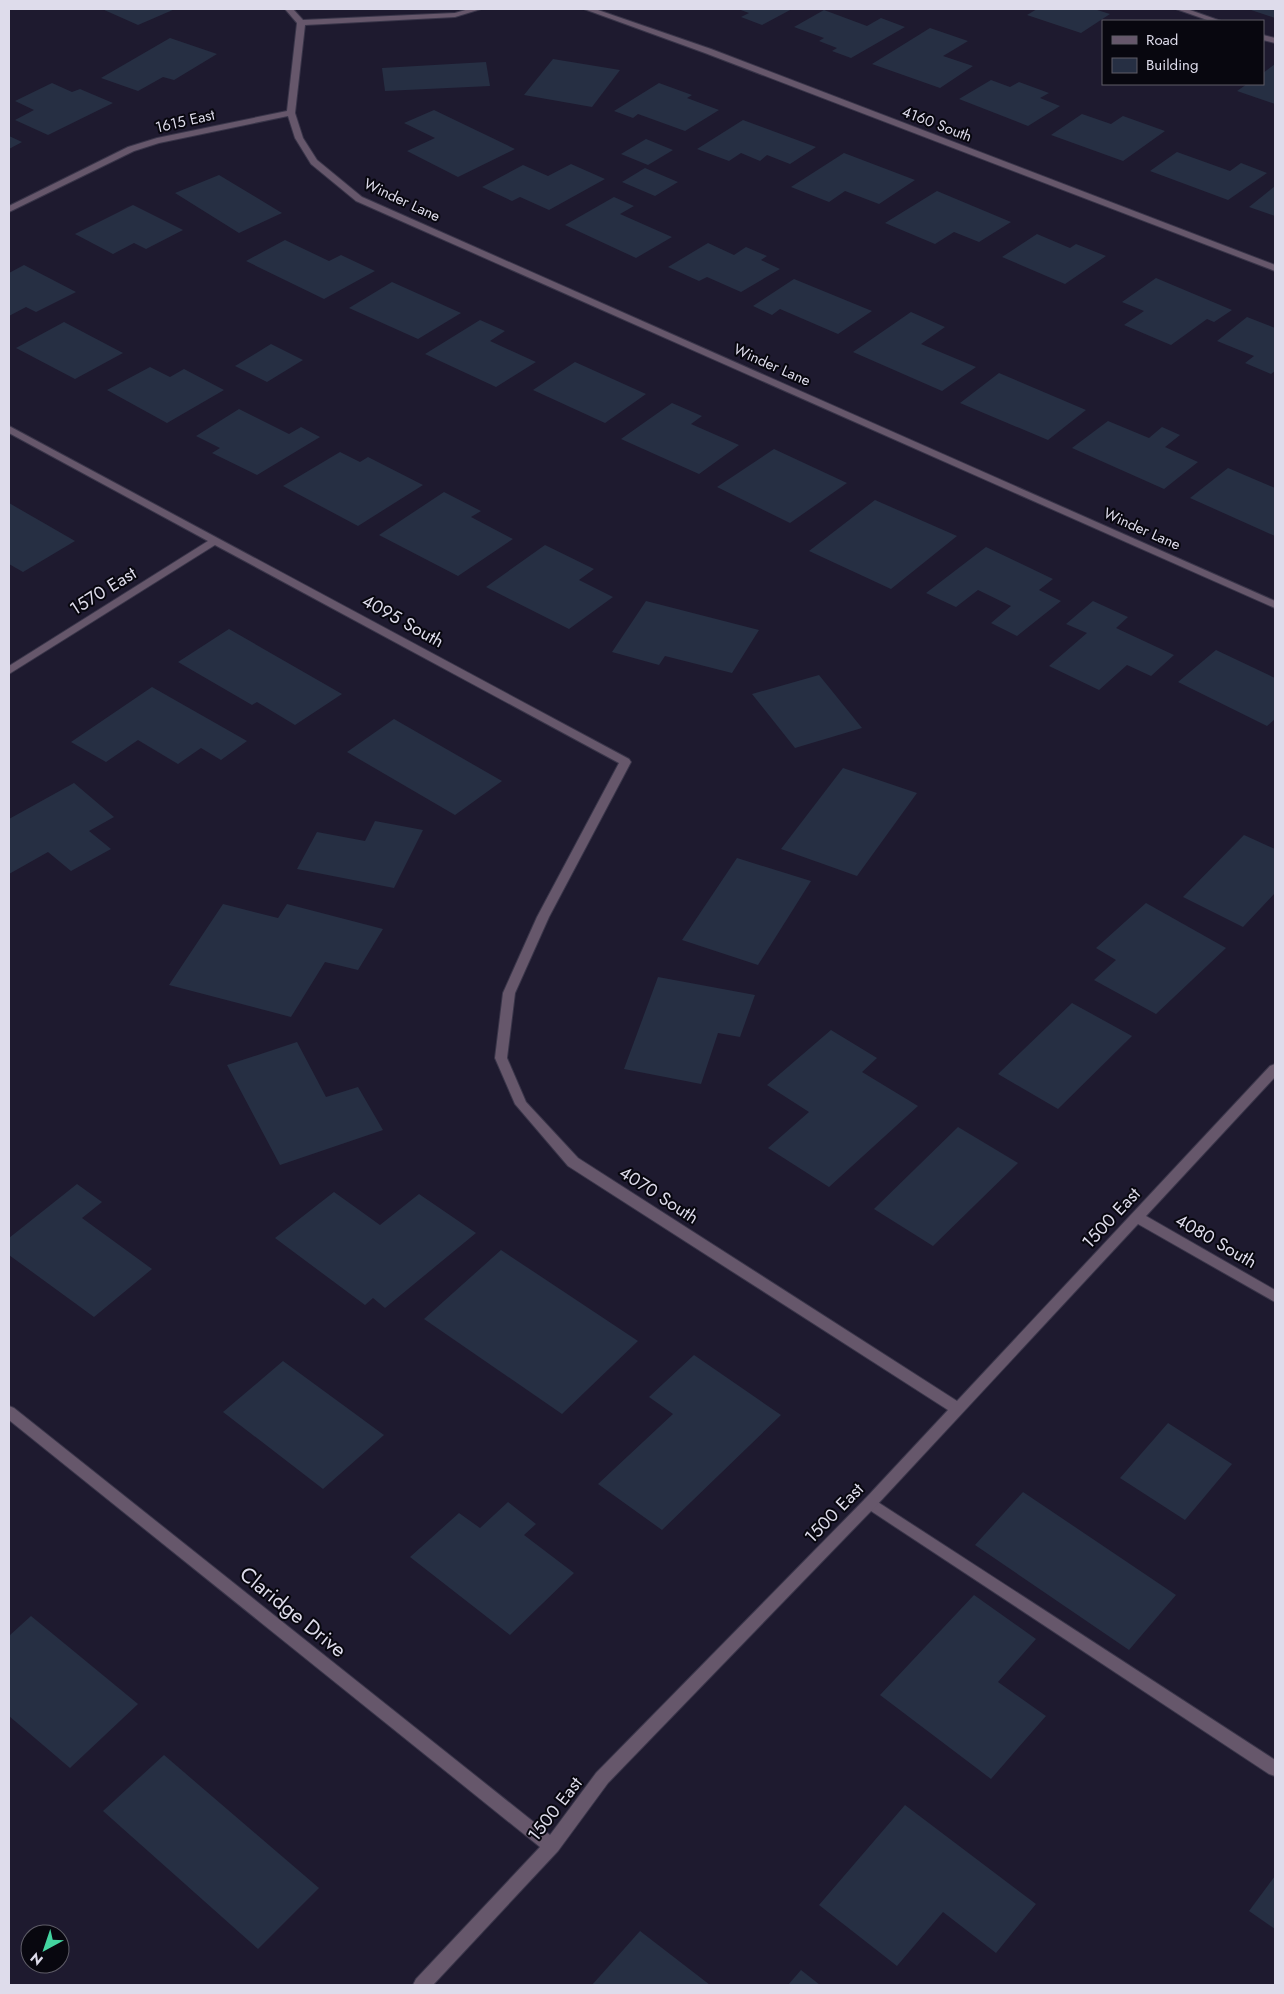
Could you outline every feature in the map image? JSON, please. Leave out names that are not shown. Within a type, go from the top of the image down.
[{"type":"street","points":[[288,9],[301,23],[291,113]]},
{"type":"street","points":[[301,23],[455,15],[477,9]]},
{"type":"street","name":"4160 South","points":[[588,9],[708,51],[1275,268]]},
{"type":"street","points":[[1180,9],[1214,20]]},
{"type":"street","name":"1615 East","points":[[9,209],[131,149],[157,141],[291,113]]},
{"type":"street","name":"Winder Lane","points":[[291,113],[299,138],[314,162],[359,199],[1275,605]]},
{"type":"street","name":"4095 South","points":[[9,429],[625,762],[543,917]]},
{"type":"street","name":"1570 East","points":[[9,671],[216,540]]},
{"type":"street","name":"4070 South","points":[[543,917],[509,993],[503,1040],[501,1058],[521,1104],[573,1162],[958,1409]]},
{"type":"street","name":"1500 East","points":[[422,1985],[552,1846],[602,1778],[870,1503],[1275,1069]]},
{"type":"street","name":"4080 South","points":[[1138,1218],[1275,1297]]},
{"type":"street","name":"Claridge Drive","points":[[9,1412],[552,1846]]},
{"type":"street","points":[[870,1503],[1275,1769]]},
{"type":"building","points":[[102,9],[175,9],[138,25]]},
{"type":"building","points":[[738,9],[792,9],[762,25],[741,17],[749,13]]},
{"type":"building","points":[[1037,9],[1094,9],[1110,14],[1081,33],[1027,15]]},
{"type":"building","points":[[1248,9],[1275,9],[1275,18]]},
{"type":"building","points":[[824,10],[867,26],[881,18],[905,27],[851,58],[832,51],[837,48],[819,41],[824,38],[794,27]]},
{"type":"building","points":[[930,28],[968,41],[943,56],[973,66],[940,88],[872,64]]},
{"type":"building","points":[[170,38],[217,54],[174,80],[163,77],[138,91],[101,78]]},
{"type":"building","points":[[553,59],[620,70],[592,107],[524,95]]},
{"type":"building","points":[[486,62],[490,86],[385,91],[382,68]]},
{"type":"building","points":[[1275,64],[1275,104],[1237,91],[1246,85],[1264,85],[1264,72]]},
{"type":"building","points":[[991,80],[1010,87],[1019,82],[1049,93],[1040,98],[1060,106],[1028,126],[959,99]]},
{"type":"building","points":[[52,83],[72,92],[80,89],[113,103],[48,135],[15,120],[34,110],[15,101]]},
{"type":"building","points":[[659,83],[692,95],[687,98],[719,110],[685,131],[638,114],[633,118],[614,111]]},
{"type":"building","points":[[434,110],[515,149],[458,177],[407,151],[435,138],[404,123]]},
{"type":"building","points":[[1082,114],[1111,124],[1123,116],[1165,131],[1123,161],[1051,135]]},
{"type":"building","points":[[743,120],[816,147],[790,164],[767,155],[760,161],[741,153],[729,161],[697,149]]},
{"type":"building","points":[[9,136],[22,142],[9,149]]},
{"type":"building","points":[[646,139],[673,150],[648,165],[621,154]]},
{"type":"building","points":[[1177,152],[1230,171],[1241,163],[1267,173],[1228,200],[1150,171]]},
{"type":"building","points":[[844,153],[915,180],[879,204],[845,191],[829,202],[791,187]]},
{"type":"building","points":[[571,164],[605,179],[549,210],[520,197],[512,201],[482,187],[523,165],[548,176]]},
{"type":"building","points":[[645,168],[678,182],[655,196],[622,182]]},
{"type":"building","points":[[219,175],[282,213],[239,233],[175,193]]},
{"type":"building","points":[[1275,186],[1275,216],[1249,207]]},
{"type":"building","points":[[937,191],[1011,222],[979,242],[954,232],[935,244],[885,223]]},
{"type":"building","points":[[614,197],[634,206],[620,214],[672,237],[636,258],[565,225]]},
{"type":"building","points":[[133,205],[183,230],[146,249],[134,243],[113,254],[75,234]]},
{"type":"building","points":[[1037,234],[1070,248],[1076,244],[1106,256],[1065,284],[1002,257]]},
{"type":"building","points":[[285,240],[329,261],[341,255],[375,271],[324,299],[246,261]]},
{"type":"building","points":[[708,243],[734,255],[746,247],[767,256],[761,260],[780,269],[741,292],[707,277],[699,281],[668,267]]},
{"type":"building","points":[[24,265],[76,292],[36,312],[26,307],[9,316],[9,273]]},
{"type":"building","points":[[1156,278],[1232,310],[1214,322],[1207,319],[1171,345],[1124,325],[1144,311],[1122,302]]},
{"type":"building","points":[[794,279],[872,311],[838,334],[780,309],[772,315],[753,306]]},
{"type":"building","points":[[392,282],[461,313],[418,339],[349,308]]},
{"type":"building","points":[[911,312],[945,327],[921,344],[976,367],[942,391],[853,352]]},
{"type":"building","points":[[1247,317],[1275,328],[1275,371],[1271,374],[1245,363],[1254,356],[1217,341]]},
{"type":"building","points":[[480,320],[505,331],[490,341],[536,362],[496,387],[425,354]]},
{"type":"building","points":[[64,322],[123,353],[75,379],[16,348]]},
{"type":"building","points":[[271,344],[303,360],[267,382],[235,366]]},
{"type":"building","points":[[575,362],[646,394],[605,423],[533,390]]},
{"type":"building","points":[[150,367],[170,377],[184,369],[224,390],[167,423],[107,390]]},
{"type":"building","points":[[999,373],[1086,410],[1048,440],[960,403]]},
{"type":"building","points":[[672,403],[702,416],[691,424],[739,445],[699,474],[621,439]]},
{"type":"building","points":[[239,409],[289,434],[301,427],[320,437],[257,475],[212,453],[220,448],[196,436]]},
{"type":"building","points":[[1108,421],[1149,438],[1162,427],[1180,435],[1165,447],[1198,462],[1164,489],[1072,448]]},
{"type":"building","points":[[774,449],[847,483],[790,523],[717,487]]},
{"type":"building","points":[[340,452],[360,462],[368,457],[423,485],[358,526],[283,486]]},
{"type":"building","points":[[1228,468],[1275,488],[1275,536],[1190,498]]},
{"type":"building","points":[[444,492],[481,511],[471,517],[513,539],[458,576],[379,535]]},
{"type":"building","points":[[875,500],[957,536],[891,589],[809,551]]},
{"type":"building","points":[[9,503],[75,541],[23,572],[9,564]]},
{"type":"building","points":[[545,545],[594,569],[579,580],[613,597],[569,629],[486,587]]},
{"type":"building","points":[[986,547],[1053,579],[1039,590],[1061,601],[1017,636],[991,623],[1011,606],[978,590],[956,607],[926,593]]},
{"type":"building","points":[[646,601],[759,630],[732,673],[665,656],[659,665],[612,652]]},
{"type":"building","points":[[1093,601],[1128,617],[1116,628],[1174,655],[1151,676],[1127,665],[1099,690],[1049,666],[1087,633],[1066,624]]},
{"type":"building","points":[[229,629],[342,694],[295,725],[257,702],[252,705],[178,662]]},
{"type":"building","points":[[1216,650],[1275,678],[1275,719],[1267,726],[1178,682]]},
{"type":"building","points":[[819,675],[862,728],[795,748],[752,694]]},
{"type":"building","points":[[152,687],[247,741],[221,760],[201,748],[178,764],[138,740],[106,762],[71,742]]},
{"type":"building","points":[[394,719],[502,781],[455,815],[347,752]]},
{"type":"building","points":[[843,768],[917,793],[857,876],[781,849]]},
{"type":"building","points":[[74,783],[114,817],[89,831],[111,849],[71,871],[48,852],[9,874],[9,819]]},
{"type":"building","points":[[375,821],[423,830],[394,888],[297,869],[317,832],[365,841]]},
{"type":"building","points":[[1244,835],[1275,849],[1275,893],[1243,927],[1183,897]]},
{"type":"building","points":[[737,858],[811,881],[758,965],[682,940]]},
{"type":"building","points":[[1146,903],[1226,948],[1156,1014],[1094,980],[1116,960],[1096,948]]},
{"type":"building","points":[[223,904],[278,918],[287,904],[383,929],[358,970],[325,962],[291,1017],[169,985]]},
{"type":"building","points":[[658,977],[755,995],[740,1037],[718,1033],[701,1084],[624,1069]]},
{"type":"building","points":[[1072,1003],[1132,1036],[1058,1109],[998,1074]]},
{"type":"building","points":[[831,1030],[877,1058],[862,1072],[918,1106],[829,1187],[768,1148],[809,1112],[767,1085]]},
{"type":"building","points":[[297,1042],[326,1097],[358,1087],[383,1130],[280,1165],[227,1065]]},
{"type":"building","points":[[958,1127],[1018,1163],[933,1246],[874,1209]]},
{"type":"building","points":[[77,1184],[102,1202],[82,1218],[152,1269],[94,1317],[9,1255],[9,1238]]},
{"type":"building","points":[[334,1192],[380,1225],[419,1194],[476,1233],[385,1308],[373,1298],[365,1305],[275,1238]]},
{"type":"building","points":[[501,1250],[638,1341],[562,1414],[424,1319]]},
{"type":"building","points":[[694,1355],[781,1415],[662,1530],[598,1484],[673,1414],[649,1397]]},
{"type":"building","points":[[283,1361],[384,1435],[323,1489],[223,1412]]},
{"type":"building","points":[[1168,1423],[1232,1464],[1185,1520],[1120,1478]]},
{"type":"building","points":[[1023,1492],[1176,1595],[1129,1650],[975,1545]]},
{"type":"building","points":[[508,1502],[536,1524],[524,1535],[574,1573],[510,1635],[410,1557],[459,1513],[480,1528]]},
{"type":"building","points":[[974,1595],[1036,1639],[998,1682],[1046,1716],[991,1779],[880,1695]]},
{"type":"building","points":[[31,1616],[138,1704],[70,1768],[9,1716],[9,1636]]},
{"type":"building","points":[[164,1755],[319,1888],[258,1949],[103,1811]]},
{"type":"building","points":[[905,1805],[1036,1904],[996,1953],[943,1912],[897,1966],[819,1905]]},
{"type":"building","points":[[1275,1876],[1275,1929],[1249,1911]]},
{"type":"building","points":[[640,1931],[710,1985],[592,1985]]},
{"type":"building","points":[[801,1970],[820,1985],[788,1985]]}]
